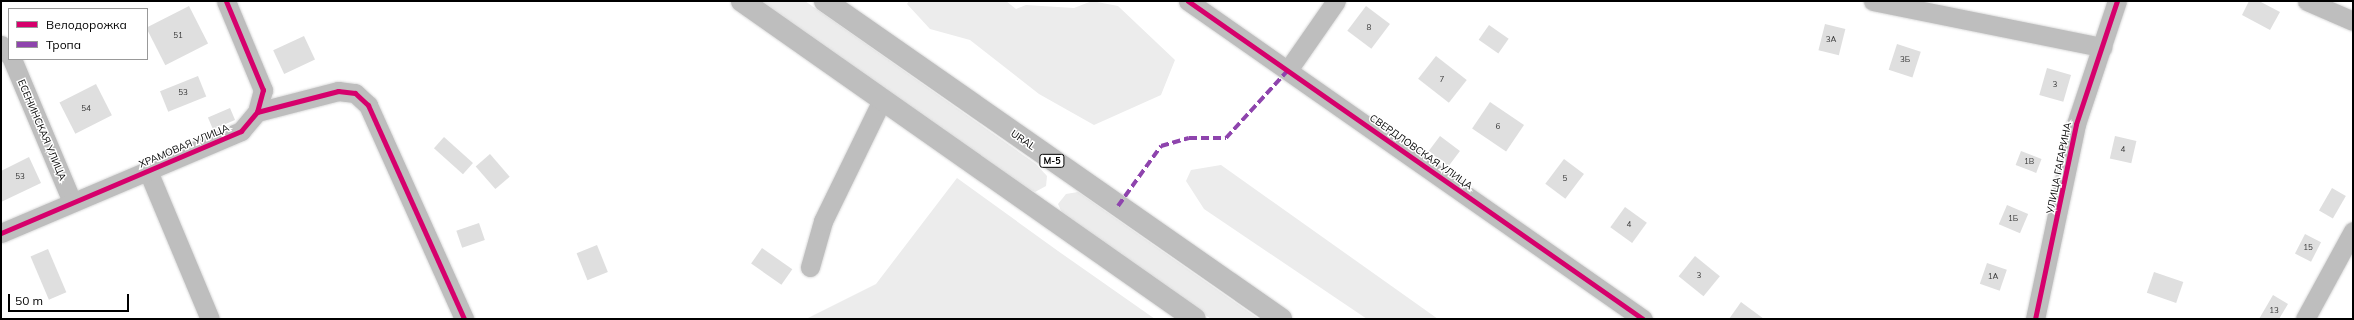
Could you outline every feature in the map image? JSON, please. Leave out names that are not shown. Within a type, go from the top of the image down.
[{"type":"main road","points":[[742,1],[1195,319]]},
{"type":"main road","name":"URAL","points":[[825,1],[1281,319]]},
{"type":"street","name":"ХРАМОВАЯ УЛИЦА","points":[[1,233],[241,131],[257,112],[263,90],[226,1]]},
{"type":"street","name":"СВЕРДЛОВСКАЯ УЛИЦА","points":[[1188,1],[1643,319]]},
{"type":"street","points":[[1288,70],[1336,1]]},
{"type":"street","points":[[1873,1],[2102,47]]},
{"type":"street","name":"УЛИЦА ГАГАРИНА","points":[[2035,319],[2076,124],[2117,1]]},
{"type":"street","points":[[2307,1],[2353,21]]},
{"type":"street","points":[[1,45],[8,55]]},
{"type":"street","name":"ЕСЕНИНСКАЯ УЛИЦА","points":[[12,60],[72,202]]},
{"type":"street","points":[[257,112],[338,91],[355,93],[368,105],[464,319]]},
{"type":"street","points":[[810,267],[823,221],[882,100]]},
{"type":"street","points":[[148,171],[210,319]]},
{"type":"street","points":[[2305,319],[2351,240]]},
{"type":"shaded area","points":[[760,1],[805,1],[1036,164],[1047,176],[1046,186],[1035,192],[1020,185]]},
{"type":"shaded area","points":[[909,1],[1006,1],[1016,9],[1026,5],[1074,8],[1092,1],[1118,6],[1175,60],[1161,95],[1094,125],[1039,94],[970,40],[930,29],[907,4]]},
{"type":"shaded area","points":[[1221,165],[1438,319],[1367,319],[1204,209],[1186,181],[1191,170]]},
{"type":"shaded area","points":[[957,178],[1155,319],[806,319],[876,284]]},
{"type":"shaded area","points":[[1078,192],[1259,319],[1211,319],[1063,215],[1058,204],[1066,194]]},
{"type":"building","points":[[2249,1],[2259,1],[2280,12],[2270,30],[2242,15]]},
{"type":"building","points":[[189,6],[208,43],[165,65],[148,31],[148,27]]},
{"type":"building","points":[[1366,6],[1390,24],[1371,49],[1347,31]]},
{"type":"building","points":[[1825,24],[1845,29],[1839,55],[1818,50]]},
{"type":"building","points":[[1489,25],[1509,39],[1498,54],[1479,40]]},
{"type":"building","points":[[304,36],[315,60],[284,74],[273,50]]},
{"type":"building","points":[[1897,44],[1921,52],[1912,77],[1889,70]]},
{"type":"building","points":[[1436,56],[1467,80],[1449,103],[1418,79]]},
{"type":"building","points":[[2047,68],[2071,75],[2063,102],[2039,95]]},
{"type":"building","points":[[198,76],[206,96],[168,112],[160,91]]},
{"type":"building","points":[[96,84],[112,115],[75,134],[59,103]]},
{"type":"building","points":[[1490,102],[1524,125],[1506,151],[1472,129]]},
{"type":"building","points":[[230,108],[235,120],[213,129],[208,117]]},
{"type":"building","points":[[1440,136],[1460,151],[1449,166],[1429,151]]},
{"type":"building","points":[[2115,136],[2136,141],[2131,163],[2110,158]]},
{"type":"building","points":[[444,137],[473,163],[463,174],[434,148]]},
{"type":"building","points":[[2021,151],[2042,159],[2036,173],[2016,165]]},
{"type":"building","points":[[490,154],[510,177],[495,189],[476,166]]},
{"type":"building","points":[[29,157],[41,183],[1,202],[1,171]]},
{"type":"building","points":[[1564,159],[1584,174],[1565,199],[1545,184]]},
{"type":"building","points":[[2332,188],[2346,196],[2333,219],[2319,211]]},
{"type":"building","points":[[2007,205],[2028,214],[2020,233],[1999,224]]},
{"type":"building","points":[[1625,207],[1647,223],[1632,243],[1610,227]]},
{"type":"building","points":[[479,223],[485,240],[462,248],[456,231]]},
{"type":"building","points":[[2305,234],[2321,242],[2311,262],[2295,254]]},
{"type":"building","points":[[597,245],[608,272],[587,280],[577,253]]},
{"type":"building","points":[[762,248],[792,269],[781,285],[751,264]]},
{"type":"building","points":[[48,249],[66,292],[49,300],[31,256]]},
{"type":"building","points":[[1695,256],[1720,276],[1704,296],[1679,276]]},
{"type":"building","points":[[1987,263],[2007,270],[2000,291],[1980,284]]},
{"type":"building","points":[[2154,272],[2183,282],[2176,303],[2147,293]]},
{"type":"building","points":[[2273,295],[2288,304],[2279,319],[2259,319]]},
{"type":"building","points":[[1741,302],[1764,319],[1729,319]]},
{"type":"marked path","points":[[1118,206],[1161,146],[1189,138],[1226,138],[1288,70]]},
{"type":"cycle path","points":[[1,233],[241,131],[257,112],[263,90],[226,1]]},
{"type":"cycle path","points":[[1188,1],[1643,319]]},
{"type":"cycle path","points":[[2035,319],[2076,124],[2117,1]]},
{"type":"cycle path","points":[[257,112],[338,91],[355,93],[368,105],[464,319]]}]
